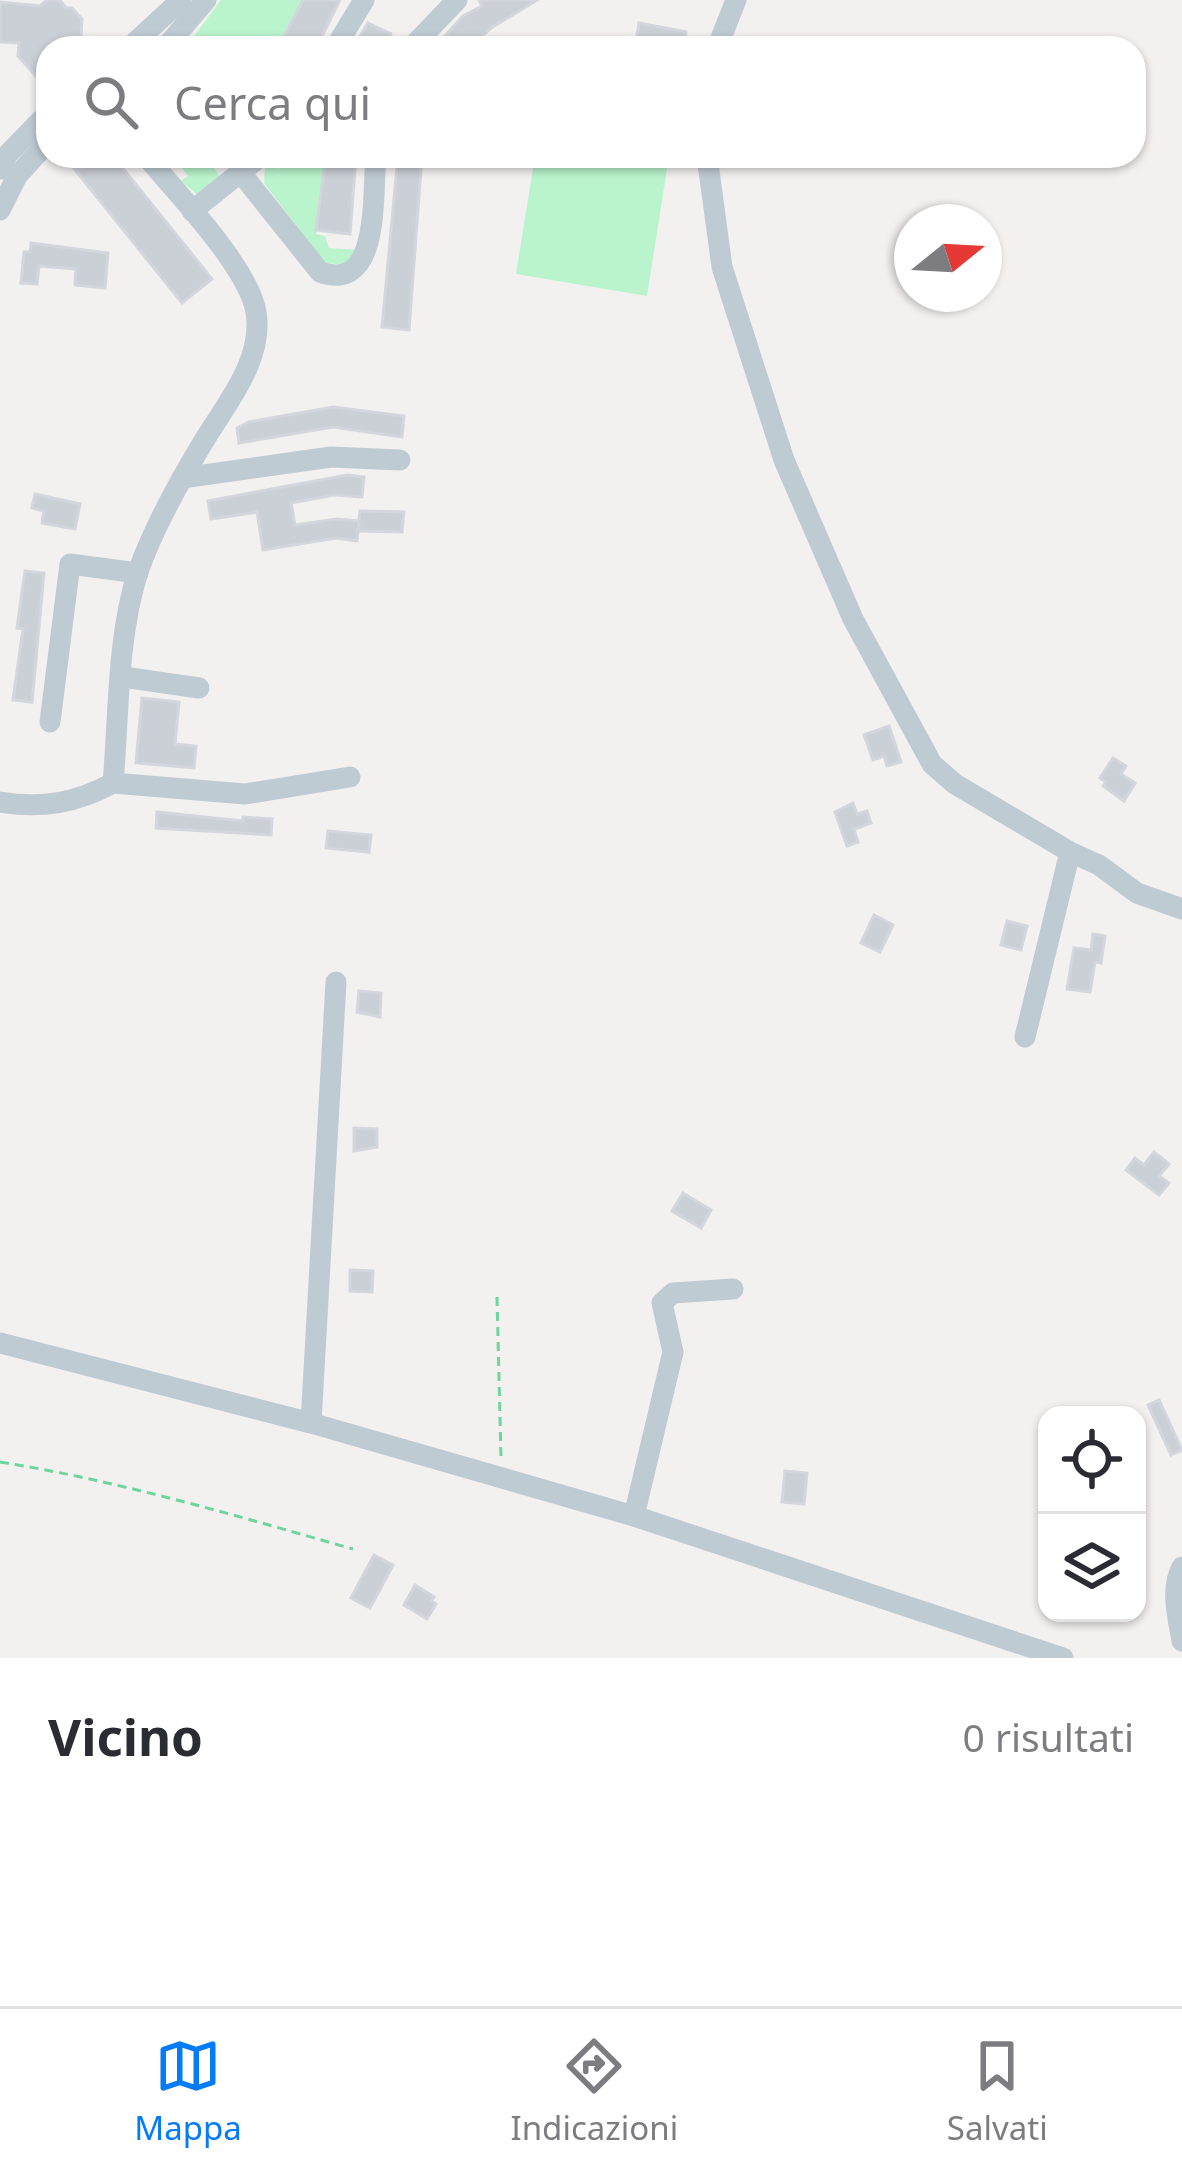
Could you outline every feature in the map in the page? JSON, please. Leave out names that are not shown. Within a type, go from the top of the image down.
[{"type":"street","points":[[142,36],[181,0]]},
{"type":"street","points":[[176,36],[206,0]]},
{"type":"street","points":[[342,36],[364,0]]},
{"type":"street","points":[[422,36],[457,0]]},
{"type":"street","points":[[722,36],[736,0]]},
{"type":"street","points":[[0,169],[36,122]]},
{"type":"street","points":[[0,210],[17,176],[36,155]]},
{"type":"street","points":[[113,783],[128,616],[138,573],[182,478],[247,370],[258,335],[255,306],[238,271],[156,168]]},
{"type":"street","points":[[192,212],[247,168]]},
{"type":"street","points":[[241,173],[320,272],[343,276],[357,269],[366,254],[375,168]]},
{"type":"street","points":[[709,168],[722,267],[784,460],[853,620],[932,764],[955,784],[1099,865],[1137,893],[1182,909]]},
{"type":"street","points":[[182,478],[331,457],[400,460]]},
{"type":"street","points":[[50,722],[70,564],[138,573]]},
{"type":"street","points":[[123,677],[199,688]]},
{"type":"street","points":[[0,802],[55,805],[89,796],[113,783],[244,794],[350,776]]},
{"type":"street","points":[[1025,1037],[1070,852]]},
{"type":"street","points":[[311,1423],[336,982]]},
{"type":"street","points":[[634,1516],[674,1352],[662,1303],[673,1293],[733,1289]]},
{"type":"street","points":[[0,1343],[311,1423],[634,1516],[1063,1658]]},
{"type":"street","points":[[1182,1567],[1176,1610],[1182,1640]]},
{"type":"path","points":[[497,1297],[501,1477]]},
{"type":"path","points":[[0,1462],[220,1511],[353,1549]]},
{"type":"green space","points":[[221,0],[303,0],[284,36],[194,36]]},
{"type":"green space","points":[[182,168],[214,168],[221,179],[198,195],[181,181],[188,176]]},
{"type":"green space","points":[[265,168],[324,168],[316,234],[325,236],[329,248],[357,250],[348,265],[325,263],[264,183]]},
{"type":"green space","points":[[533,168],[667,168],[647,296],[516,274]]},
{"type":"building","points":[[47,0],[60,0],[72,8],[82,19],[81,36],[36,36],[36,76],[18,56],[19,43],[0,42],[0,2],[40,6]]},
{"type":"building","points":[[303,0],[340,0],[322,36],[284,36]]},
{"type":"building","points":[[479,0],[537,0],[483,36],[445,36],[463,16],[482,6]]},
{"type":"building","points":[[368,23],[391,34],[390,36],[360,36]]},
{"type":"building","points":[[639,23],[686,32],[685,36],[637,36]]},
{"type":"building","points":[[74,168],[123,168],[212,279],[182,303]]},
{"type":"building","points":[[324,168],[355,168],[350,234],[316,230]]},
{"type":"building","points":[[397,168],[421,168],[409,330],[382,327]]},
{"type":"building","points":[[31,243],[108,253],[105,288],[75,285],[76,269],[39,266],[37,284],[21,283],[24,252],[30,252]]},
{"type":"building","points":[[333,407],[404,416],[402,437],[333,427],[239,443],[237,428],[249,422]]},
{"type":"building","points":[[347,475],[364,477],[362,497],[334,495],[291,503],[295,525],[359,521],[357,541],[336,538],[263,550],[257,512],[211,519],[208,501]]},
{"type":"building","points":[[35,494],[80,504],[75,529],[42,523],[44,511],[32,508]]},
{"type":"building","points":[[360,511],[404,512],[402,532],[358,531]]},
{"type":"building","points":[[25,571],[44,573],[32,702],[13,700]]},
{"type":"building","points":[[142,698],[179,702],[175,744],[196,746],[194,768],[136,763]]},
{"type":"building","points":[[889,726],[901,762],[887,766],[884,756],[873,760],[864,735]]},
{"type":"building","points":[[1113,758],[1126,766],[1121,774],[1135,783],[1124,801],[1103,786],[1106,782],[1100,778]]},
{"type":"building","points":[[853,803],[857,814],[867,811],[871,823],[854,829],[858,842],[847,846],[835,812]]},
{"type":"building","points":[[157,812],[243,821],[243,817],[272,819],[271,835],[156,828]]},
{"type":"building","points":[[328,831],[371,835],[369,852],[326,848]]},
{"type":"building","points":[[874,915],[893,925],[880,952],[861,943]]},
{"type":"building","points":[[1007,921],[1027,926],[1021,950],[1001,945]]},
{"type":"building","points":[[1093,934],[1105,936],[1090,992],[1067,989],[1074,948],[1091,950]]},
{"type":"building","points":[[359,991],[381,993],[380,1017],[357,1012]]},
{"type":"building","points":[[354,1128],[377,1129],[377,1147],[354,1151]]},
{"type":"building","points":[[1154,1152],[1169,1164],[1159,1176],[1169,1183],[1159,1195],[1126,1170],[1135,1158],[1144,1165]]},
{"type":"building","points":[[683,1193],[711,1210],[701,1228],[672,1211]]},
{"type":"building","points":[[350,1270],[373,1271],[372,1292],[350,1291]]},
{"type":"building","points":[[1159,1400],[1182,1450],[1171,1455],[1148,1405]]},
{"type":"building","points":[[785,1471],[807,1473],[804,1504],[782,1502]]},
{"type":"building","points":[[374,1555],[393,1565],[370,1608],[351,1598]]},
{"type":"building","points":[[415,1585],[434,1597],[431,1601],[436,1604],[427,1619],[404,1605]]}]
